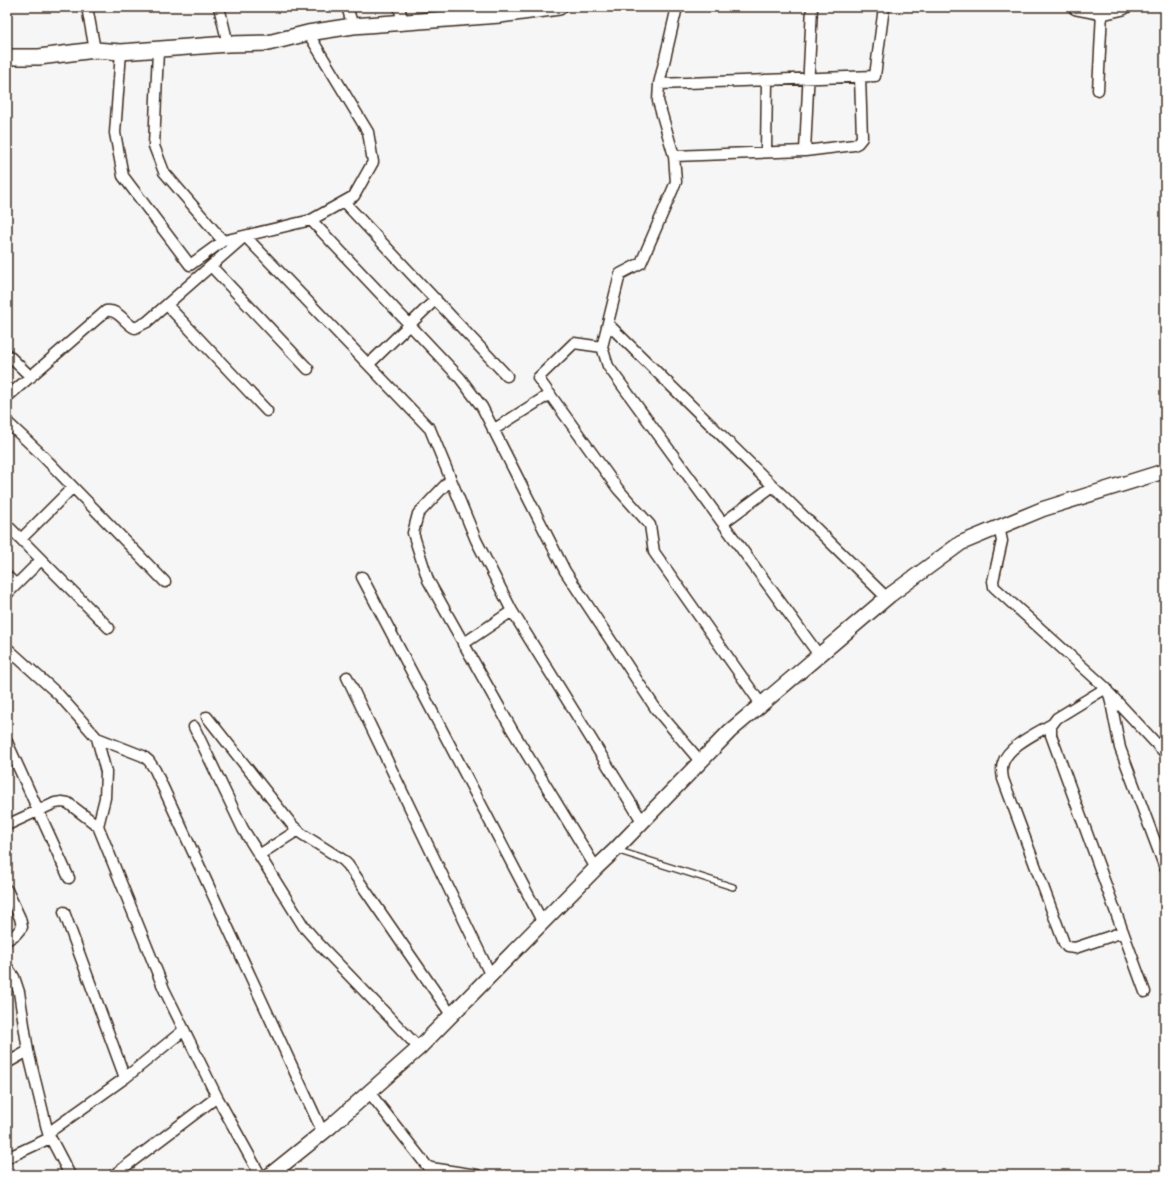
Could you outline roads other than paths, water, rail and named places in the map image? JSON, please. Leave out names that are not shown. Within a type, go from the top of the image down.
[{"type":"main road","points":[[7,57],[39,57],[95,50],[121,52],[228,44],[268,43],[308,33],[352,26],[500,15],[559,7]]},
{"type":"main road","points":[[1076,7],[1102,12],[1123,7]]},
{"type":"main road","points":[[270,1174],[323,1133],[419,1048],[615,850],[730,731],[887,598],[961,543],[1043,509],[1165,471]]},
{"type":"street","points":[[87,7],[95,50]]},
{"type":"street","points":[[219,7],[228,44]]},
{"type":"street","points":[[347,7],[352,26]]},
{"type":"street","points":[[399,7],[403,22]]},
{"type":"street","points":[[676,7],[659,84],[658,101],[674,156],[676,182],[642,263],[620,274],[602,347],[608,366],[819,655]]},
{"type":"street","points":[[806,151],[812,7]]},
{"type":"street","points":[[659,84],[875,76],[884,7]]},
{"type":"street","points":[[1098,90],[1102,12]]},
{"type":"street","points":[[121,52],[115,133],[123,176],[190,265],[223,241],[311,220],[344,202],[354,196],[374,162],[368,132],[308,33]]},
{"type":"street","points":[[158,50],[154,146],[164,172],[223,241]]},
{"type":"street","points":[[674,156],[806,151],[854,145],[862,138],[860,77]]},
{"type":"street","points":[[766,152],[767,80]]},
{"type":"street","points":[[344,202],[507,376]]},
{"type":"street","points":[[311,220],[460,378],[482,407],[565,571],[656,709],[700,761]]},
{"type":"street","points":[[7,397],[106,311],[112,310],[135,328],[147,322],[246,236]]},
{"type":"street","points":[[246,236],[430,429],[476,540],[512,611],[642,821]]},
{"type":"street","points":[[211,266],[308,369]]},
{"type":"street","points":[[369,364],[436,299]]},
{"type":"street","points":[[167,305],[267,411]]},
{"type":"street","points":[[608,324],[887,598]]},
{"type":"street","points":[[602,347],[574,343],[538,378],[618,489],[650,525],[654,552],[761,704]]},
{"type":"street","points":[[7,354],[31,377]]},
{"type":"street","points":[[493,430],[550,394]]},
{"type":"street","points":[[7,422],[39,452],[165,582]]},
{"type":"street","points":[[451,479],[418,514],[413,533],[428,580],[511,728],[596,868]]},
{"type":"street","points":[[723,523],[773,486]]},
{"type":"street","points":[[21,539],[73,487]]},
{"type":"street","points":[[7,525],[109,628]]},
{"type":"street","points":[[1000,527],[1002,541],[993,581],[994,587],[1107,690],[1165,753]]},
{"type":"street","points":[[7,594],[41,560]]},
{"type":"street","points":[[7,576],[16,585]]},
{"type":"street","points":[[362,577],[543,923]]},
{"type":"street","points":[[463,644],[512,611]]},
{"type":"street","points":[[7,648],[59,695],[97,738],[106,772],[105,798],[98,826]]},
{"type":"street","points":[[347,677],[491,976]]},
{"type":"street","points":[[1107,690],[1057,718],[1052,724],[1018,745],[1006,756],[1002,763],[1001,770],[1003,779],[1064,943],[1068,947],[1075,948],[1123,932]]},
{"type":"street","points":[[1107,690],[1120,748],[1165,868]]},
{"type":"street","points":[[207,717],[298,830],[348,865],[452,1016]]},
{"type":"street","points":[[1052,724],[1050,730],[1052,740],[1145,992]]},
{"type":"street","points":[[194,727],[243,829],[304,927],[419,1048]]},
{"type":"street","points":[[97,738],[143,756],[149,761],[155,770],[323,1133]]},
{"type":"street","points":[[7,742],[69,878]]},
{"type":"street","points":[[7,825],[62,802],[68,804],[98,826],[164,989],[217,1097],[270,1174]]},
{"type":"street","points":[[259,855],[298,830]]},
{"type":"street","points":[[7,890],[20,918],[22,927],[16,934],[7,940]]},
{"type":"street","points":[[64,912],[125,1078]]},
{"type":"street","points":[[7,967],[14,977],[19,992],[28,1041],[28,1051],[49,1136],[70,1175]]},
{"type":"street","points":[[7,1158],[49,1136],[125,1078],[184,1030]]},
{"type":"street","points":[[7,1063],[28,1051]]},
{"type":"street","points":[[369,1092],[427,1166],[431,1168],[477,1175]]},
{"type":"street","points":[[114,1175],[217,1097]]},
{"type":"lane","points":[[615,850],[733,887]]}]
